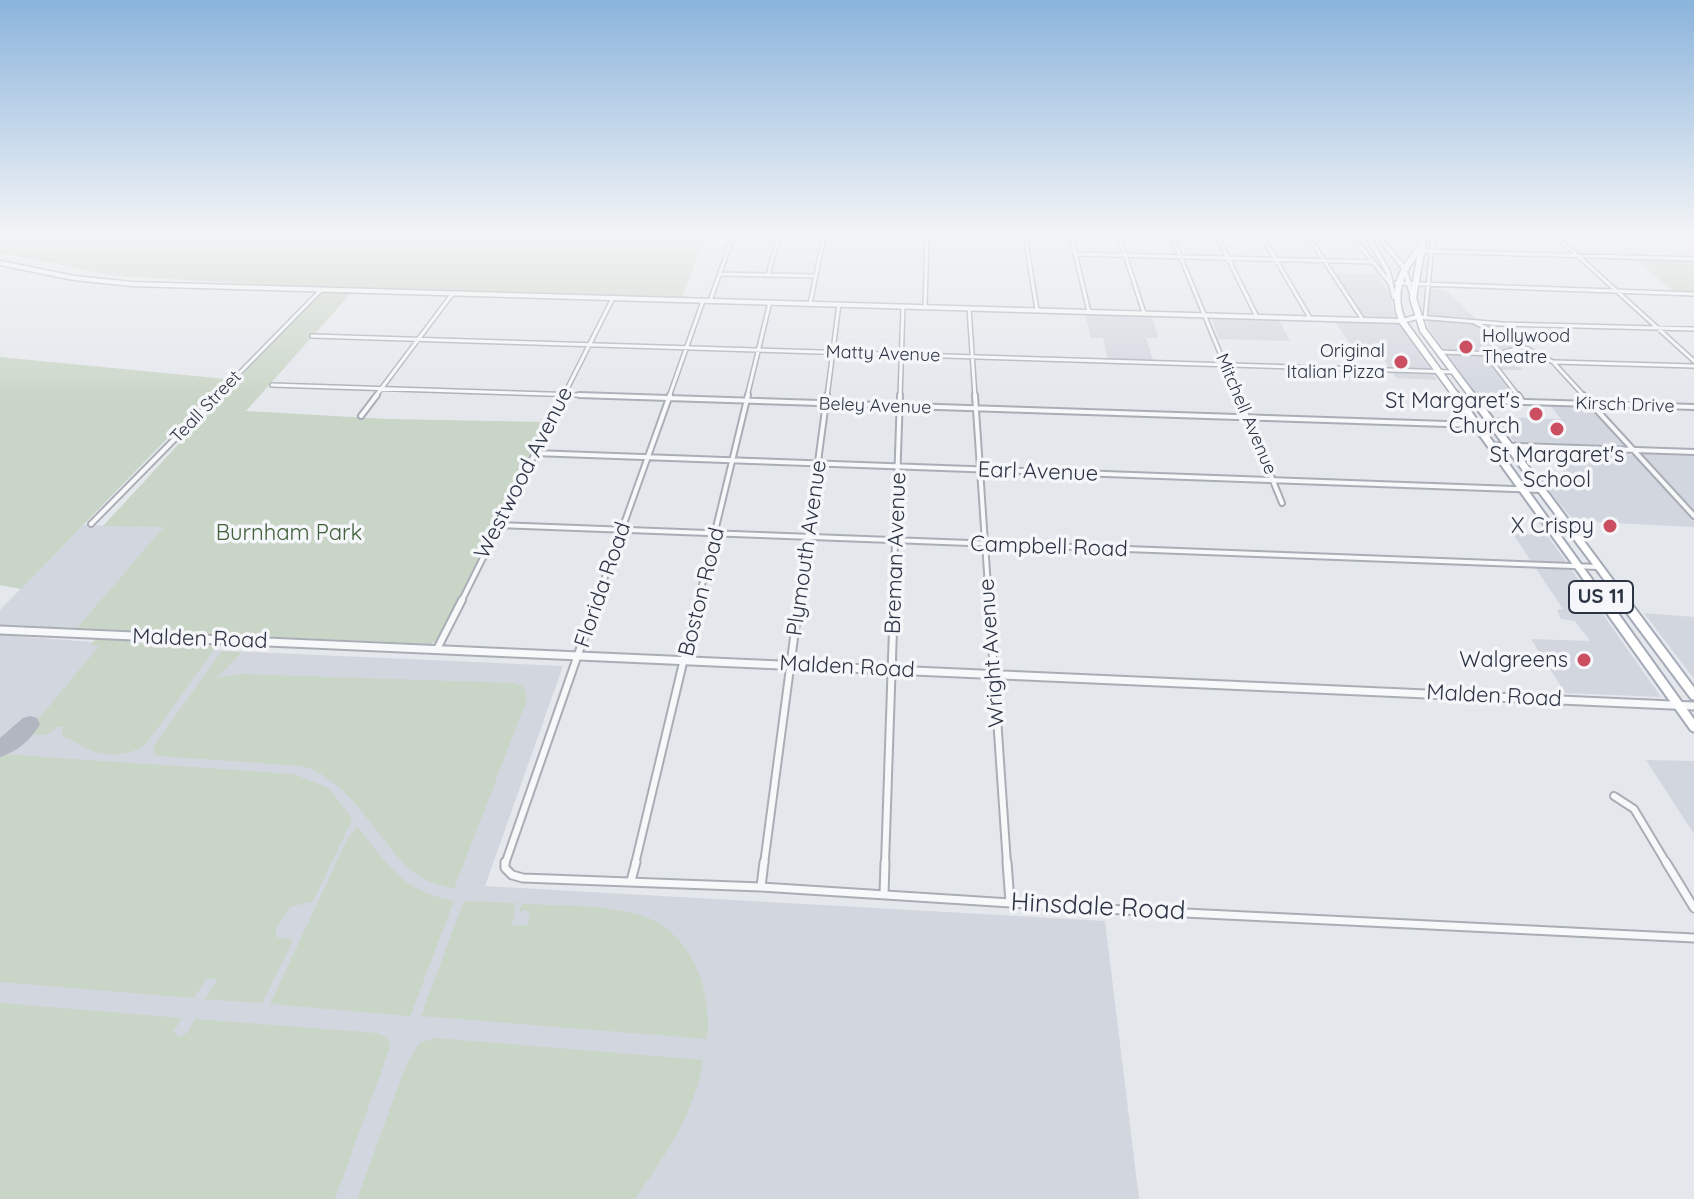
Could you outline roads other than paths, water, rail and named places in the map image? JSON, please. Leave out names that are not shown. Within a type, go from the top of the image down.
[{"type":"main road","name":"US 11","points":[[1394,292],[1402,321],[1694,727]]},
{"type":"main road","name":"US 11","points":[[1413,292],[1417,317],[1438,352],[1694,695]]},
{"type":"street","name":"Teall Street","points":[[91,524],[319,292]]},
{"type":"street","points":[[407,292],[1402,321],[1417,317],[1474,322],[1694,329]]},
{"type":"street","name":"Florida Road","points":[[505,868],[505,860],[686,347],[711,292]]},
{"type":"street","points":[[810,304],[813,292]]},
{"type":"street","points":[[925,292],[925,307]]},
{"type":"street","points":[[1034,292],[1037,310]]},
{"type":"street","points":[[1084,292],[1089,312]]},
{"type":"street","points":[[1137,292],[1144,313]]},
{"type":"street","name":"Mitchell Avenue","points":[[1195,292],[1282,503]]},
{"type":"street","points":[[1245,292],[1257,317]]},
{"type":"street","points":[[1295,292],[1310,318]]},
{"type":"street","points":[[1344,292],[1363,320]]},
{"type":"street","points":[[1425,318],[1427,292]]},
{"type":"street","points":[[1618,292],[1694,294]]},
{"type":"street","points":[[1618,292],[1694,364]]},
{"type":"street","points":[[361,416],[453,293]]},
{"type":"street","name":"Westwood Avenue","points":[[437,649],[613,298]]},
{"type":"street","name":"Boston Road","points":[[631,881],[770,302]]},
{"type":"street","name":"Plymouth Avenue","points":[[761,887],[839,304]]},
{"type":"street","name":"Breman Avenue","points":[[884,895],[903,306]]},
{"type":"street","name":"Wright Avenue","points":[[969,308],[1010,902]]},
{"type":"street","points":[[1474,322],[1553,362],[1694,516]]},
{"type":"street","name":"Matty Avenue","points":[[312,336],[1453,372]]},
{"type":"street","points":[[1438,352],[1505,353],[1524,346]]},
{"type":"street","points":[[1486,354],[1523,402]]},
{"type":"street","points":[[1553,362],[1694,364]]},
{"type":"street","name":"Beley Avenue","points":[[272,385],[1477,425]]},
{"type":"street","name":"Kirsch Drive","points":[[1459,400],[1694,407]]},
{"type":"street","points":[[1491,445],[1694,452]]},
{"type":"street","name":"Earl Avenue","points":[[534,453],[1542,490]]},
{"type":"street","name":"Campbell Road","points":[[498,525],[1599,567]]},
{"type":"street","name":"Malden Road","points":[[0,630],[1694,706]]},
{"type":"street","points":[[1614,796],[1634,809],[1694,908]]},
{"type":"street","name":"Hinsdale Road","points":[[505,868],[512,875],[523,878],[761,887],[1694,938]]},
{"type":"place","name":"Hollywood Theatre","points":[[1466,347]]},
{"type":"place","name":"Original Italian Pizza","points":[[1401,362]]},
{"type":"place","name":"St Margaret's Church","points":[[1536,414]]},
{"type":"place","name":"St Margaret's School","points":[[1557,429]]},
{"type":"place","name":"X Crispy","points":[[1610,526]]},
{"type":"place","name":"Walgreens","points":[[1584,660]]},
{"type":"park label","name":"Burnham Park","points":[[289,533]]}]
